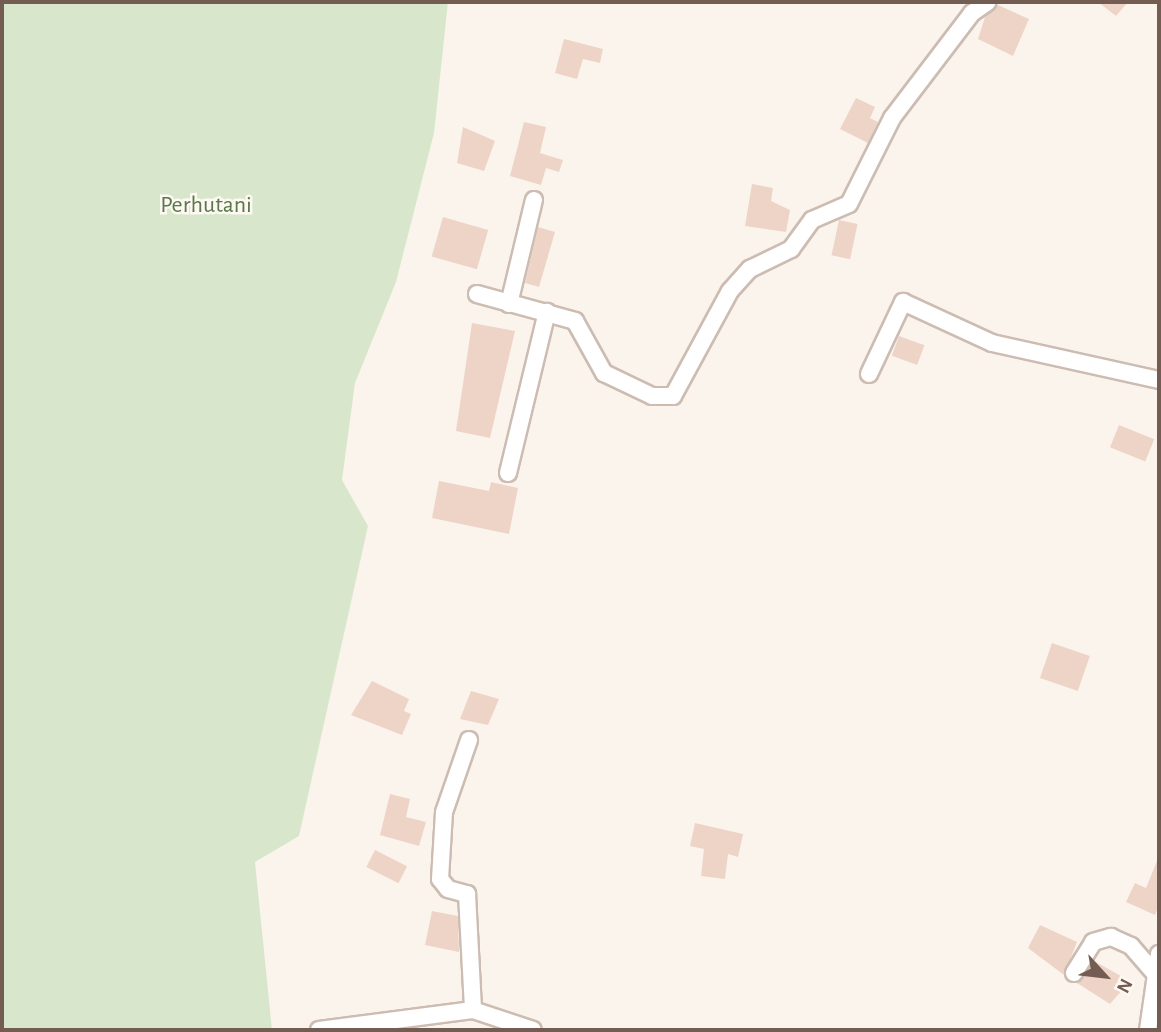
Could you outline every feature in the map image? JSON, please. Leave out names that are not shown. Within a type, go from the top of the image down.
[{"type":"street","points":[[477,294],[575,321],[604,373],[652,396],[673,396],[730,291],[750,269],[792,248],[812,220],[849,204],[892,118],[972,13],[988,2]]},
{"type":"street","points":[[509,304],[534,200]]},
{"type":"street","points":[[869,374],[903,302],[992,343],[1159,380]]},
{"type":"street","points":[[508,473],[547,312]]},
{"type":"street","points":[[469,740],[444,812],[440,873],[442,885],[467,894],[473,1010]]},
{"type":"street","points":[[1074,974],[1093,942],[1111,937],[1131,946],[1155,974]]},
{"type":"street","points":[[1148,1030],[1159,954]]},
{"type":"street","points":[[318,1030],[473,1010],[533,1030]]},
{"type":"green space","name":"Perhutani","points":[[2,2],[448,2],[434,133],[396,282],[355,383],[342,480],[368,526],[299,836],[255,862],[272,1030],[2,1030]]},
{"type":"building","points":[[1098,2],[1128,2],[1116,16]]},
{"type":"building","points":[[998,5],[1029,19],[1013,56],[978,39],[985,17]]},
{"type":"building","points":[[564,39],[603,49],[600,63],[583,59],[577,79],[555,73]]},
{"type":"building","points":[[856,98],[875,107],[870,118],[878,122],[868,143],[840,129]]},
{"type":"building","points":[[524,122],[546,127],[540,153],[563,160],[559,172],[546,168],[541,185],[510,176]]},
{"type":"building","points":[[463,127],[495,141],[484,171],[457,163]]},
{"type":"building","points":[[752,184],[773,188],[771,201],[790,210],[786,232],[745,226]]},
{"type":"building","points":[[443,217],[488,230],[477,269],[432,256]]},
{"type":"building","points":[[839,220],[858,224],[850,259],[832,255]]},
{"type":"building","points":[[538,227],[555,232],[539,287],[525,283]]},
{"type":"building","points":[[472,323],[515,331],[490,438],[456,431]]},
{"type":"building","points":[[899,336],[924,345],[917,365],[892,356]]},
{"type":"building","points":[[1119,425],[1154,439],[1145,461],[1110,447]]},
{"type":"building","points":[[439,481],[489,491],[491,482],[518,488],[509,534],[432,518]]},
{"type":"building","points":[[1052,643],[1090,656],[1078,691],[1040,678]]},
{"type":"building","points":[[372,681],[409,699],[404,711],[411,714],[402,735],[351,715]]},
{"type":"building","points":[[471,691],[499,699],[488,725],[460,719]]},
{"type":"building","points":[[390,794],[410,799],[406,817],[426,822],[419,846],[380,835]]},
{"type":"building","points":[[695,823],[743,834],[738,857],[728,854],[725,879],[701,876],[704,849],[690,846]]},
{"type":"building","points":[[375,850],[407,866],[398,883],[366,867]]},
{"type":"building","points":[[1159,856],[1159,905],[1155,915],[1126,902],[1135,883],[1146,888]]},
{"type":"building","points":[[432,911],[458,916],[459,952],[425,945]]},
{"type":"building","points":[[1040,925],[1077,942],[1064,975],[1028,948]]},
{"type":"building","points":[[1094,961],[1130,981],[1110,1004],[1077,983]]}]
